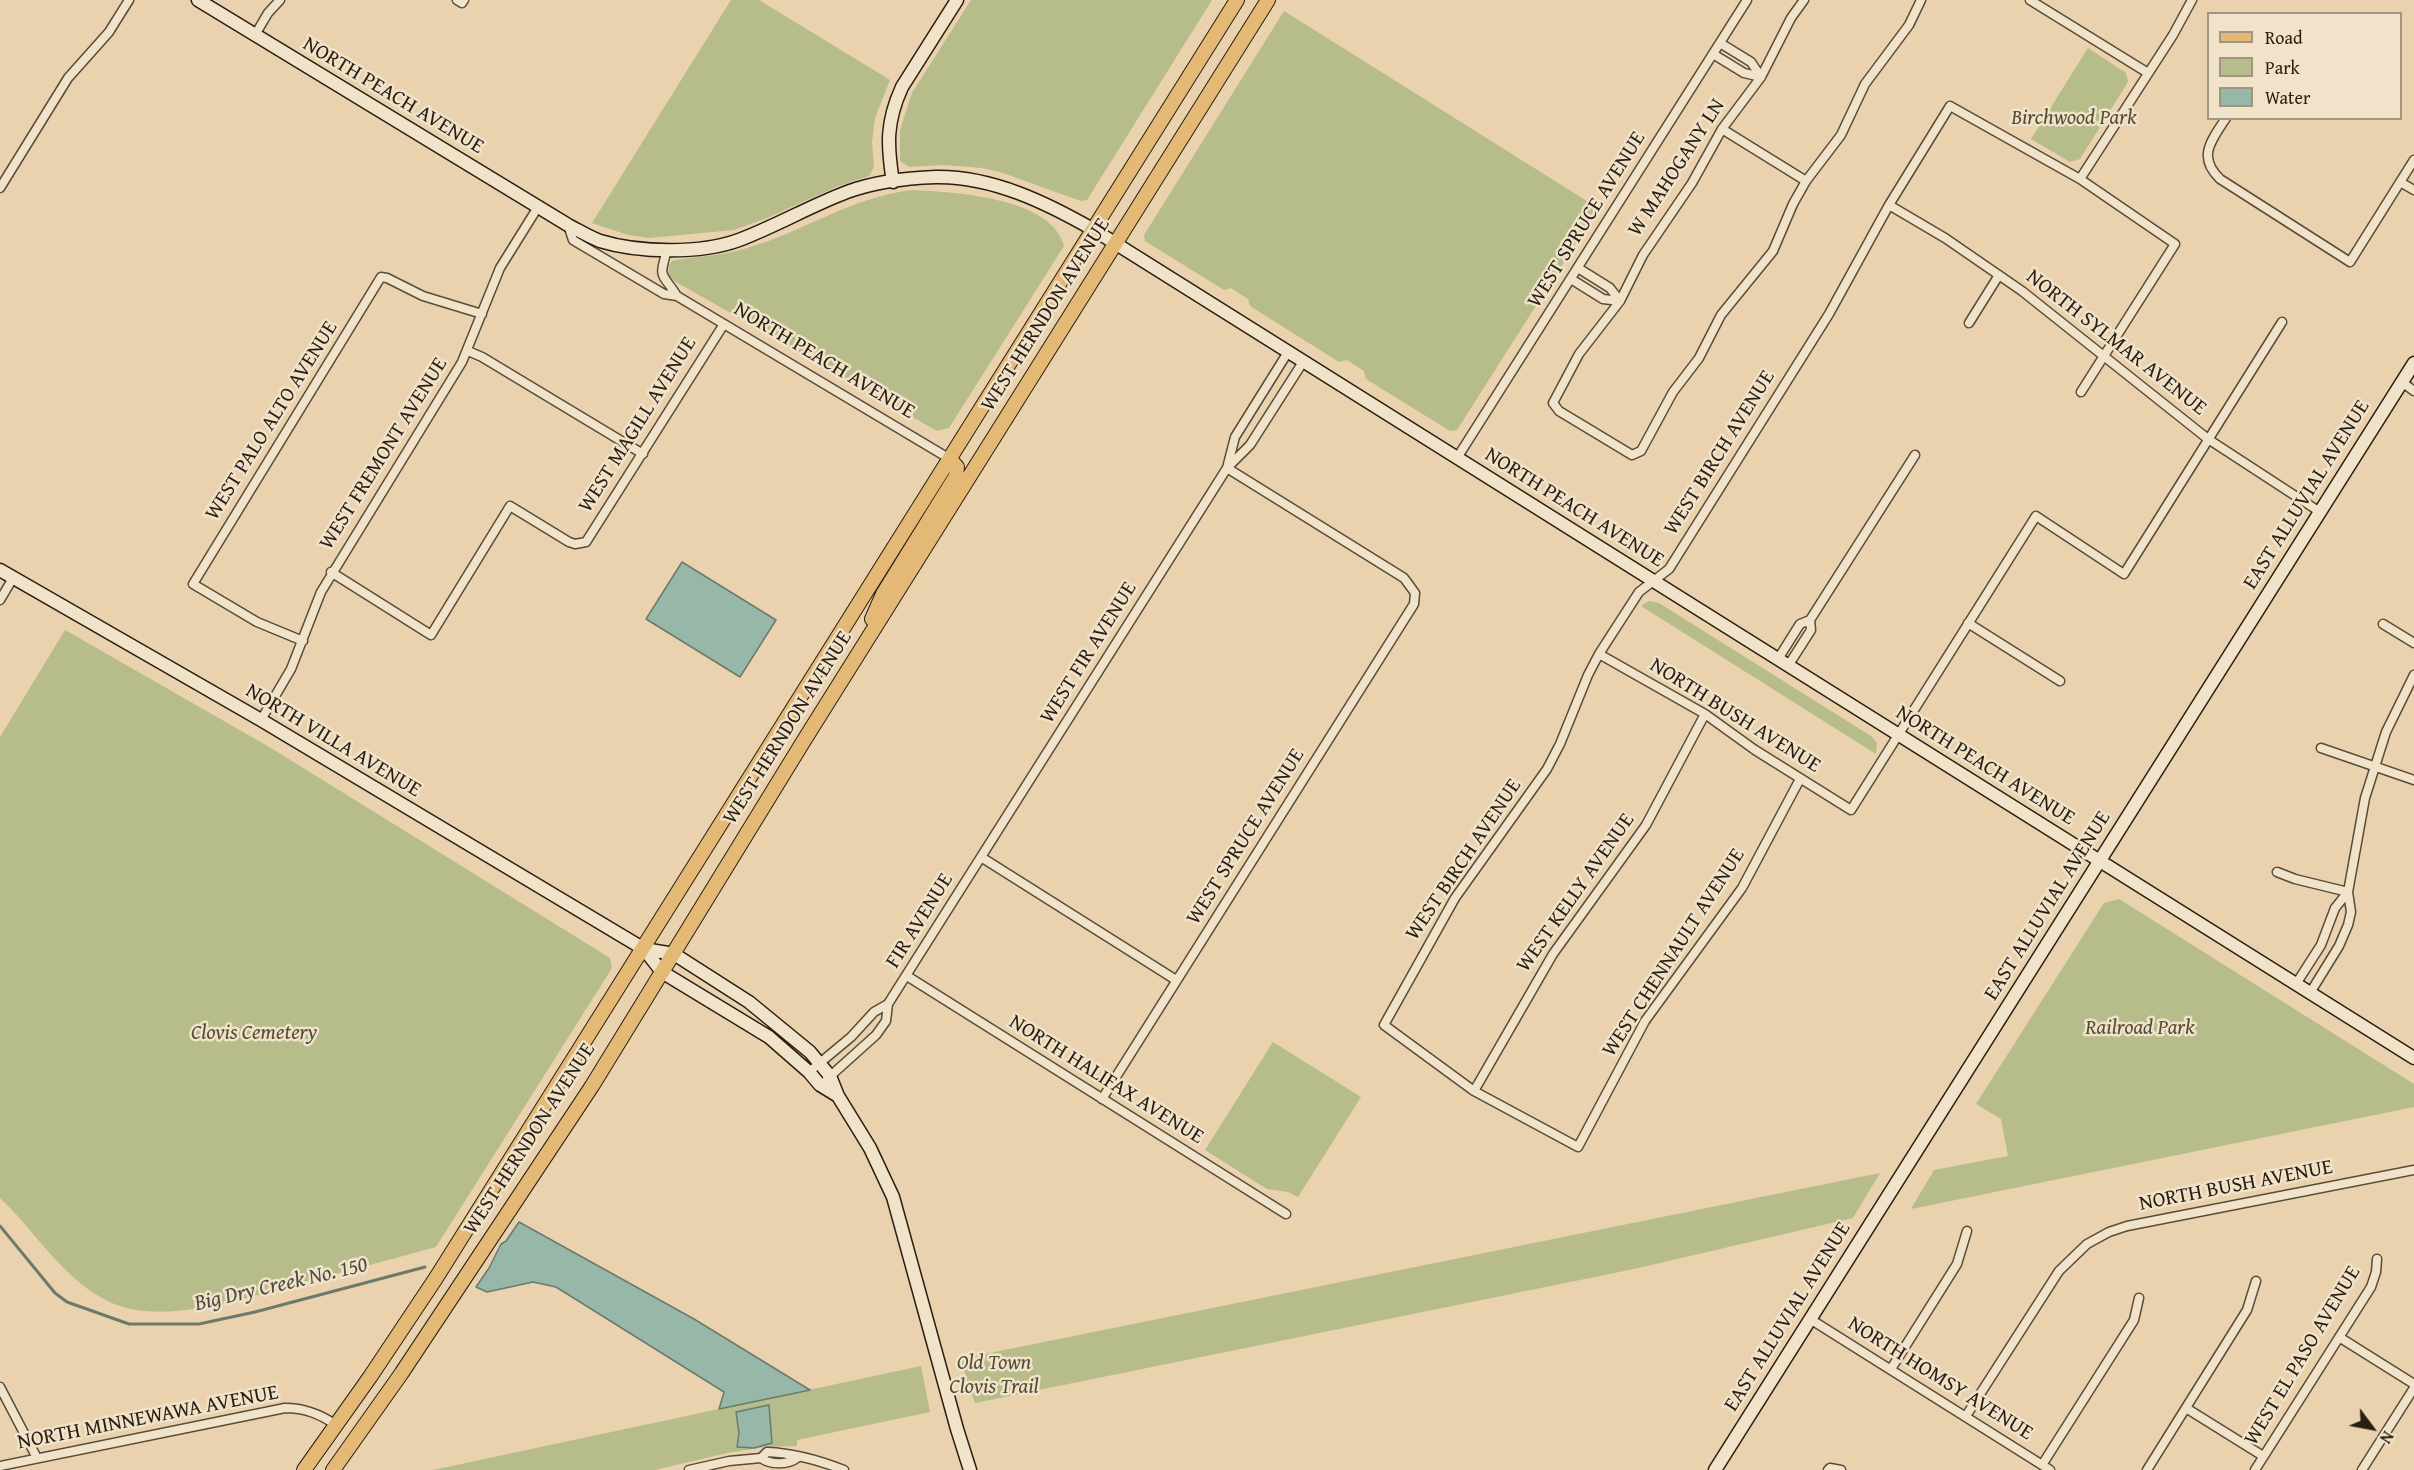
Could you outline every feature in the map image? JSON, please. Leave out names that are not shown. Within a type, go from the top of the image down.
[{"type":"main road","name":"WEST HERNDON AVENUE","points":[[304,1470],[436,1278],[1237,0]]},
{"type":"main road","name":"WEST HERNDON AVENUE","points":[[333,1470],[401,1374],[553,1147],[853,662],[1268,0]]},
{"type":"main road","points":[[853,662],[883,594],[956,476],[957,467],[950,459]]},
{"type":"street","points":[[0,188],[68,78],[109,32],[129,0]]},
{"type":"street","name":"NORTH PEACH AVENUE","points":[[198,0],[567,225],[610,243],[631,248],[667,250],[701,248],[737,241],[848,192],[893,182],[938,177],[984,184],[1041,202],[1094,230],[2414,1058]]},
{"type":"street","points":[[255,35],[268,13],[280,0]]},
{"type":"street","points":[[893,182],[888,133],[896,101],[902,87],[957,0]]},
{"type":"street","name":"WEST SPRUCE AVENUE","points":[[1457,459],[1747,0]]},
{"type":"street","name":"W MAHOGANY LN","points":[[1804,0],[1791,18],[1761,77],[1722,129],[1692,183],[1643,255],[1620,301],[1579,354],[1553,403],[1559,411],[1632,455],[1641,452],[1673,392],[1699,358],[1721,315],[1773,251],[1793,204],[1806,182]]},
{"type":"street","points":[[1722,129],[1806,182],[1841,135],[1865,84],[1909,24],[1922,0]]},
{"type":"street","points":[[2030,0],[2148,73]]},
{"type":"street","points":[[2081,392],[2175,244],[2080,179],[2193,0]]},
{"type":"street","points":[[1720,43],[1751,62],[1761,77]]},
{"type":"street","points":[[1713,54],[1744,73],[1761,77]]},
{"type":"street","name":"WEST BIRCH AVENUE","points":[[1474,1091],[1384,1025],[1455,898],[1547,769],[1599,654],[1639,592],[1669,569],[1845,287],[1889,205],[1950,106],[2080,179]]},
{"type":"street","points":[[2225,120],[2211,142],[2207,155],[2210,169],[2220,179],[2350,262],[2400,182],[2411,172],[2414,160]]},
{"type":"street","points":[[2400,182],[2414,190]]},
{"type":"street","name":"NORTH SYLMAR AVENUE","points":[[1889,205],[1945,238],[1999,275],[2105,355],[2157,400],[2208,439],[2320,512]]},
{"type":"street","name":"WEST FREMONT AVENUE","points":[[261,720],[287,677],[331,572],[468,351],[500,268],[537,207]]},
{"type":"street","name":"NORTH PEACH AVENUE","points":[[567,225],[573,240],[664,294],[678,296]]},
{"type":"street","name":"NORTH PEACH AVENUE","points":[[667,250],[662,266],[662,276],[678,296],[950,459]]},
{"type":"street","points":[[1578,268],[1610,288],[1620,301]]},
{"type":"street","points":[[1970,322],[1999,275]]},
{"type":"street","name":"WEST PALO ALTO AVENUE","points":[[303,641],[257,622],[193,584],[381,277],[423,296],[482,314]]},
{"type":"street","points":[[1571,279],[1602,298],[1620,301]]},
{"type":"street","points":[[1898,735],[2036,516],[2124,574],[2282,322]]},
{"type":"street","name":"WEST MAGILL AVENUE","points":[[331,572],[431,635],[510,506],[569,542],[582,544],[590,538],[724,324]]},
{"type":"street","points":[[468,351],[482,357],[643,454]]},
{"type":"street","name":"WEST FIR AVENUE","points":[[1227,468],[1235,437],[1288,352]]},
{"type":"street","name":"WEST FIR AVENUE","points":[[981,857],[1227,468],[1250,445],[1303,362]]},
{"type":"street","name":"EAST ALLUVIAL AVENUE","points":[[1715,1470],[2414,363]]},
{"type":"street","points":[[2402,382],[2414,391]]},
{"type":"street","points":[[1783,662],[1800,624],[1810,620],[1915,455]]},
{"type":"street","name":"WEST SPRUCE AVENUE","points":[[1102,1099],[1413,608],[1414,593],[1404,578],[1227,468]]},
{"type":"street","name":"NORTH VILLA AVENUE","points":[[0,570],[261,720],[644,948],[674,954],[749,1002],[778,1024],[820,1063],[830,1076],[838,1096],[870,1148],[892,1197],[970,1470]]},
{"type":"street","points":[[0,600],[13,578]]},
{"type":"street","points":[[1968,623],[2060,681]]},
{"type":"street","points":[[2383,624],[2414,644]]},
{"type":"street","name":"NORTH BUSH AVENUE","points":[[1599,654],[1705,714],[1755,750],[1851,810],[1898,735]]},
{"type":"street","points":[[2310,993],[2344,936],[2351,912],[2348,892],[2358,828],[2374,766],[2395,712],[2414,675]]},
{"type":"street","name":"WEST KELLY AVENUE","points":[[1474,1091],[1553,954],[1646,825],[1705,714]]},
{"type":"street","points":[[2321,748],[2414,780]]},
{"type":"street","name":"WEST CHENNAULT AVENUE","points":[[1474,1091],[1578,1147],[1645,1022],[1742,888],[1800,779]]},
{"type":"street","points":[[981,857],[1176,980]]},
{"type":"street","name":"FIR AVENUE","points":[[809,1072],[851,1037],[874,1012],[888,1004],[981,857]]},
{"type":"street","points":[[2277,872],[2295,879],[2348,892]]},
{"type":"street","points":[[2296,984],[2320,945],[2335,908],[2348,892]]},
{"type":"street","name":"NORTH VILLA AVENUE","points":[[644,948],[662,972],[769,1037],[809,1072],[820,1085],[838,1096]]},
{"type":"street","name":"NORTH HALIFAX AVENUE","points":[[907,976],[1286,1214]]},
{"type":"street","name":"FIR AVENUE","points":[[820,1085],[876,1035],[886,1022],[888,1004]]},
{"type":"street","name":"NORTH BUSH AVENUE","points":[[1966,1416],[2047,1288],[2073,1256],[2087,1244],[2109,1232],[2127,1226],[2414,1170]]},
{"type":"street","points":[[1891,1369],[1957,1264],[1966,1232]]},
{"type":"street","name":"WEST EL PASO AVENUE","points":[[2254,1470],[2371,1287],[2377,1259]]},
{"type":"street","points":[[2147,1470],[2247,1310],[2256,1281]]},
{"type":"street","points":[[2046,1468],[2134,1320],[2139,1298]]},
{"type":"street","name":"NORTH HOMSY AVENUE","points":[[1810,1319],[2046,1468]]},
{"type":"street","points":[[2339,1337],[2414,1386],[2362,1470]]},
{"type":"street","points":[[0,1387],[37,1458]]},
{"type":"street","name":"NORTH MINNEWAWA AVENUE","points":[[0,1466],[285,1408],[298,1408],[311,1412],[336,1425]]},
{"type":"street","points":[[2186,1408],[2263,1456]]},
{"type":"street","points":[[689,1470],[729,1461],[761,1458],[767,1452],[791,1454],[797,1458],[844,1470]]},
{"type":"street","points":[[1828,1470],[1830,1468],[1841,1470]]},
{"type":"green space","points":[[731,0],[759,0],[890,80],[875,118],[872,142],[874,167],[869,176],[836,187],[734,230],[649,238],[628,235],[592,223]]},
{"type":"green space","points":[[971,0],[1212,0],[1087,200],[1081,201],[1000,172],[982,168],[944,165],[909,167],[900,161],[900,130],[912,93]]},
{"type":"green space","points":[[1284,11],[1598,208],[1457,430],[1450,431],[1366,379],[1364,371],[1347,360],[1339,362],[1250,306],[1248,299],[1231,288],[1224,290],[1145,241],[1144,235]]},
{"type":"green space","name":"Birchwood Park","points":[[2088,48],[2126,73],[2128,82],[2080,159],[2070,162],[2031,139]]},
{"type":"green space","points":[[912,190],[975,196],[1021,207],[1041,217],[1056,230],[1064,246],[949,428],[937,431],[671,279],[668,275],[669,265],[673,261],[744,249],[787,234],[867,200]]},
{"type":"green space","points":[[1649,601],[1659,603],[1871,736],[1877,743],[1876,754],[1641,606]]},
{"type":"green space","name":"Clovis Cemetery","points":[[65,630],[271,748],[610,958],[612,968],[436,1247],[233,1301],[177,1311],[150,1311],[126,1308],[104,1299],[89,1289],[61,1266],[0,1198],[0,737]]},
{"type":"green space","name":"Railroad Park","points":[[2119,899],[2414,1084],[2414,1107],[1911,1209],[1934,1170],[2008,1156],[2001,1119],[1976,1104],[2104,903]]},
{"type":"green space","points":[[1273,1042],[1361,1097],[1298,1197],[1288,1192],[1267,1189],[1205,1150]]},
{"type":"green space","name":"Old Town Clovis Trail","points":[[1880,1173],[1853,1218],[1634,1269],[975,1403],[960,1359]]},
{"type":"green space","name":"Old Town Clovis Trail","points":[[921,1366],[930,1412],[797,1440],[797,1446],[765,1447],[727,1453],[655,1470],[433,1470]]},
{"type":"water","points":[[682,562],[776,620],[740,677],[646,619]]},
{"type":"water","points":[[519,1222],[694,1319],[810,1390],[719,1409],[724,1392],[556,1287],[533,1282],[487,1292],[476,1287],[501,1244],[506,1241]]},
{"type":"water","points":[[769,1405],[772,1443],[754,1448],[737,1447],[739,1433],[736,1412]]},
{"type":"waterway","name":"Big Dry Creek No. 150","points":[[0,1226],[55,1293],[67,1302],[129,1324],[199,1324],[255,1312],[425,1267]]}]
